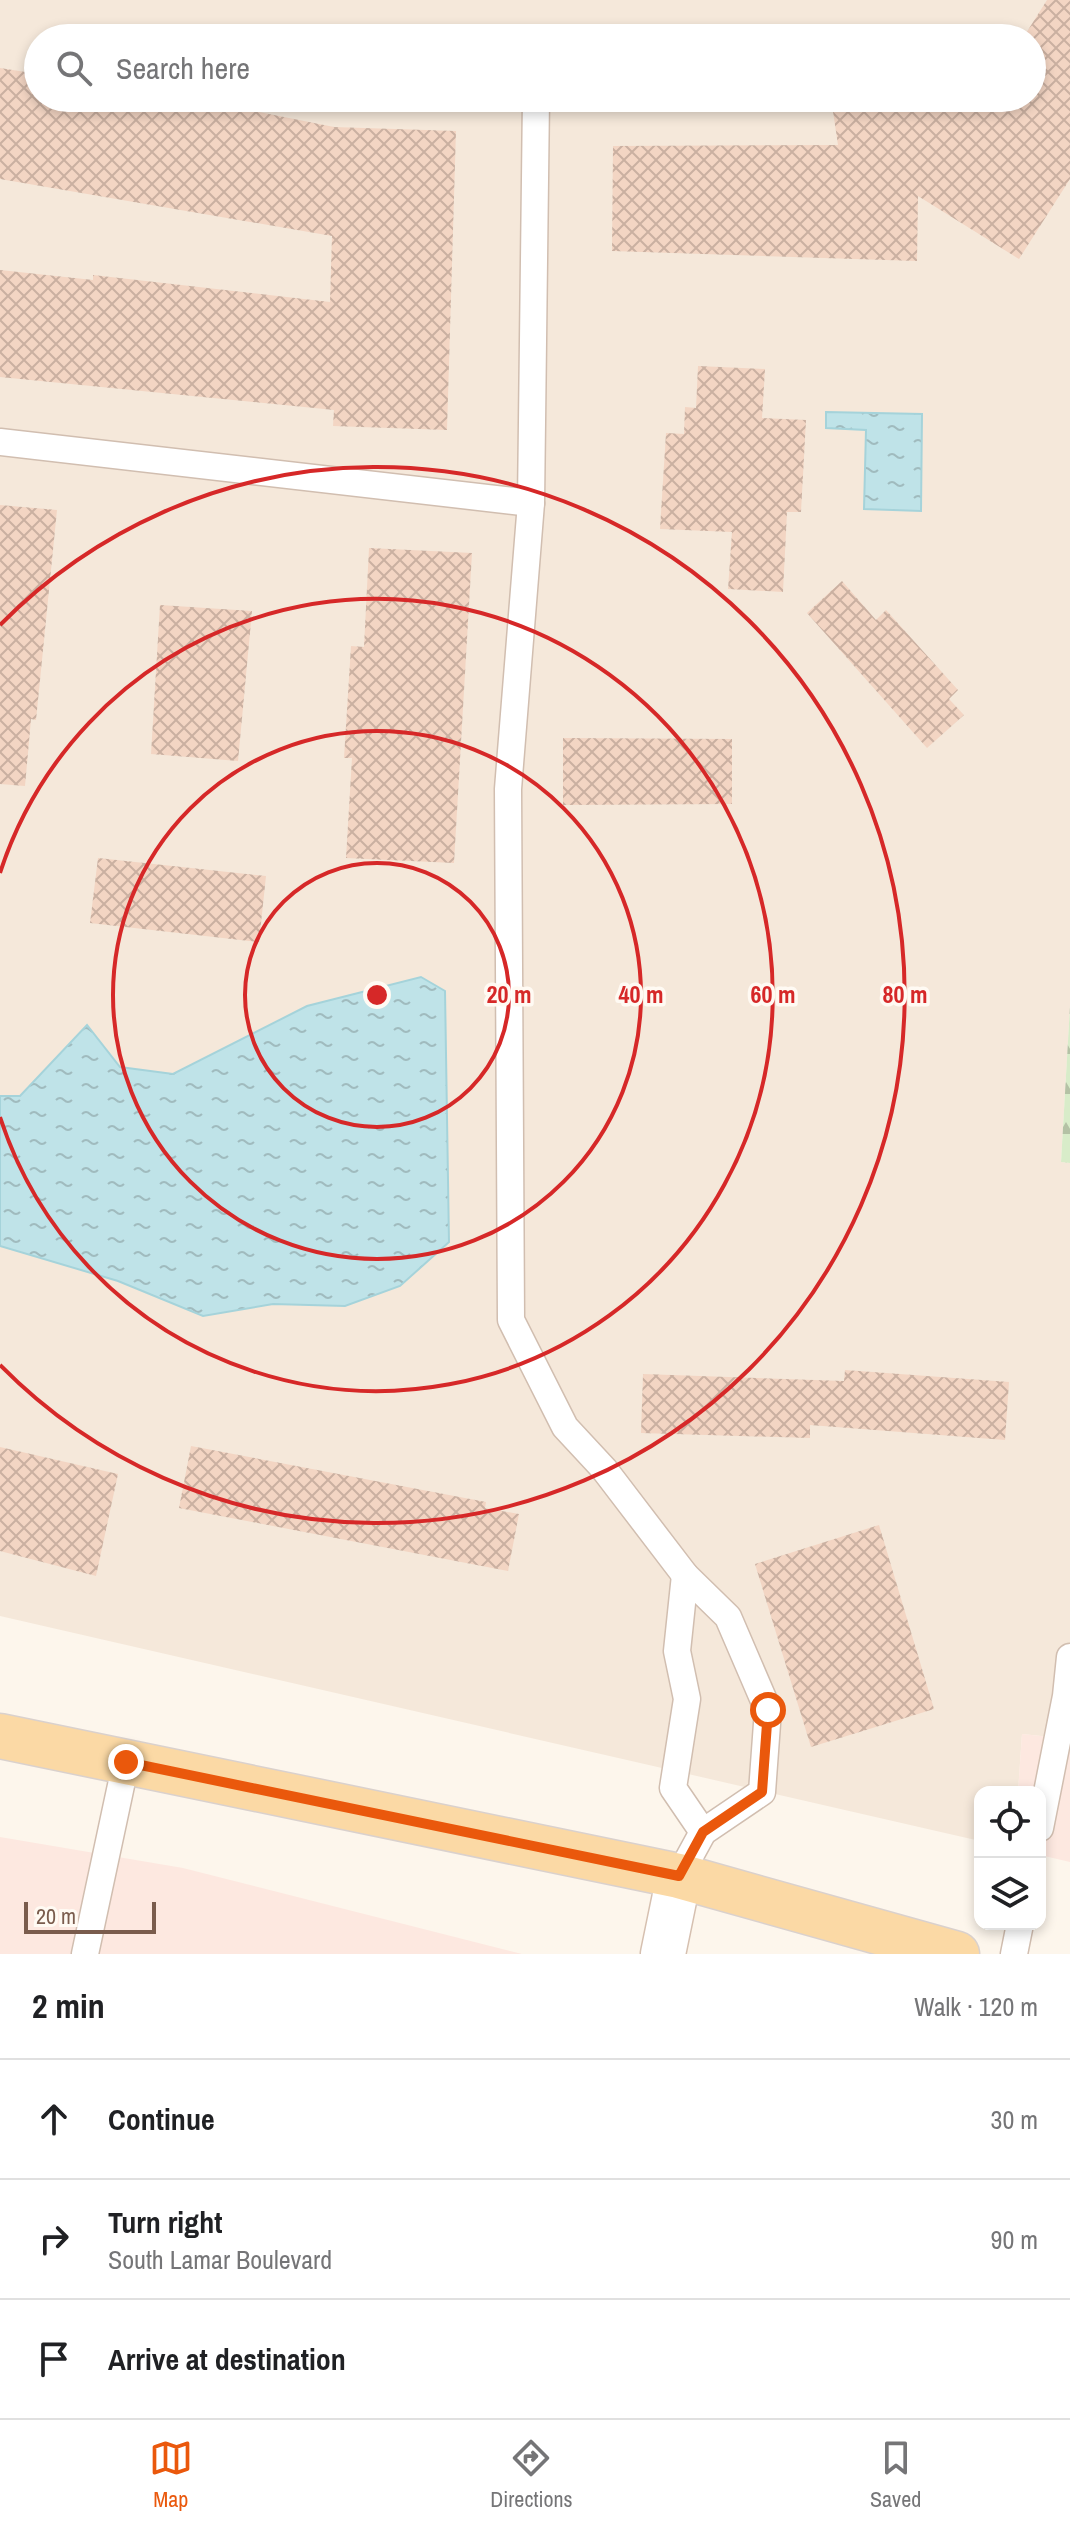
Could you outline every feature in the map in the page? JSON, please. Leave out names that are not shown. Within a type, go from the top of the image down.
[{"type":"main road","points":[[0,1736],[679,1876],[957,1954]]},
{"type":"street","points":[[663,1954],[679,1876]]},
{"type":"lane","points":[[536,112],[531,503],[508,789],[511,1320],[565,1427],[604,1469],[685,1575],[728,1617],[768,1710],[762,1792],[703,1832],[679,1876]]},
{"type":"lane","points":[[0,442],[531,503]]},
{"type":"lane","points":[[685,1575],[677,1651],[687,1699],[673,1788],[703,1832]]},
{"type":"lane","points":[[1046,1800],[1068,1696],[1070,1657]]},
{"type":"lane","points":[[85,1954],[126,1762]]},
{"type":"lane","points":[[1014,1954],[1019,1930]]},
{"type":"shaded area","points":[[0,0],[1070,0],[1070,1006],[1061,1162],[1070,1163],[1070,1739],[1022,1734],[1018,1786],[974,1786],[974,1840],[0,1616]]},
{"type":"shaded area","points":[[1022,1734],[1070,1739],[1070,1862],[1046,1856],[1046,1786],[1018,1786]]},
{"type":"shaded area","points":[[0,1837],[183,1868],[522,1954],[0,1954]]},
{"type":"green space","points":[[1070,1006],[1070,1163],[1061,1162]]},
{"type":"water","points":[[826,412],[922,414],[921,511],[864,509],[866,430],[826,428]]},
{"type":"water","points":[[421,977],[445,991],[449,1242],[400,1286],[345,1306],[273,1304],[203,1316],[118,1281],[0,1246],[0,1096],[20,1096],[87,1025],[120,1067],[173,1074],[307,1006]]},
{"type":"building","points":[[1047,0],[1070,0],[1070,179],[1019,259],[918,196],[917,261],[612,251],[613,146],[838,145],[833,112],[1046,112],[1046,24],[1032,24]]},
{"type":"building","points":[[0,68],[24,72],[24,112],[260,112],[334,127],[456,131],[447,430],[333,426],[334,410],[0,377],[0,270],[93,280],[93,275],[330,302],[332,236],[0,179]]},
{"type":"building","points":[[698,366],[765,369],[762,418],[806,420],[801,512],[787,512],[783,592],[728,589],[732,532],[660,529],[666,433],[684,434],[685,407],[696,408]]},
{"type":"building","points":[[0,505],[57,510],[36,720],[31,719],[25,786],[0,784]]},
{"type":"building","points":[[369,548],[472,553],[454,863],[346,858],[352,758],[344,758],[351,646],[364,647]]},
{"type":"building","points":[[842,581],[876,620],[886,610],[958,690],[949,699],[964,715],[927,748],[807,613]]},
{"type":"building","points":[[160,605],[252,611],[238,761],[151,754]]},
{"type":"building","points":[[563,738],[732,739],[732,804],[563,805]]},
{"type":"building","points":[[98,858],[266,876],[259,942],[90,923]]},
{"type":"building","points":[[845,1370],[1009,1382],[1005,1440],[810,1425],[810,1438],[641,1433],[643,1374],[844,1381]]},
{"type":"building","points":[[191,1446],[486,1502],[485,1508],[519,1514],[508,1571],[179,1508]]},
{"type":"building","points":[[0,1447],[118,1474],[96,1576],[0,1551]]},
{"type":"building","points":[[879,1525],[934,1709],[811,1747],[755,1564]]},
{"type":"route","points":[[126,1762],[679,1876],[703,1832],[762,1792],[768,1710]]}]
